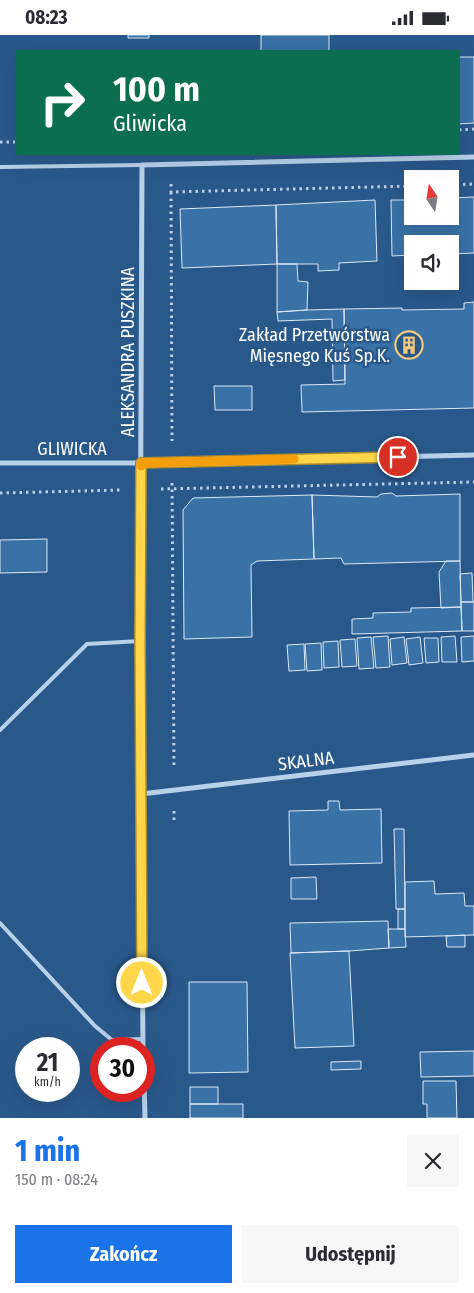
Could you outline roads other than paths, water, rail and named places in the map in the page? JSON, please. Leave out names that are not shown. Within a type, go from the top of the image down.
[{"type":"street","points":[[142,165],[474,157]]},
{"type":"street","name":"ALEKSANDRA PUSZKINA","points":[[142,165],[140,641],[142,1037]]},
{"type":"street","name":"GLIWICKA","points":[[0,463],[141,463],[474,455]]},
{"type":"street","name":"SKALNA","points":[[141,794],[474,755]]},
{"type":"street","points":[[145,1102],[145,1118]]},
{"type":"lane","points":[[0,167],[142,165]]},
{"type":"lane","points":[[0,730],[87,644],[140,641]]},
{"type":"lane","points":[[0,923],[95,1026],[108,1037]]},
{"type":"place","name":"Zakład Przetwórstwa Mięsnego Kuś Sp.K.","points":[[409,345]]}]
